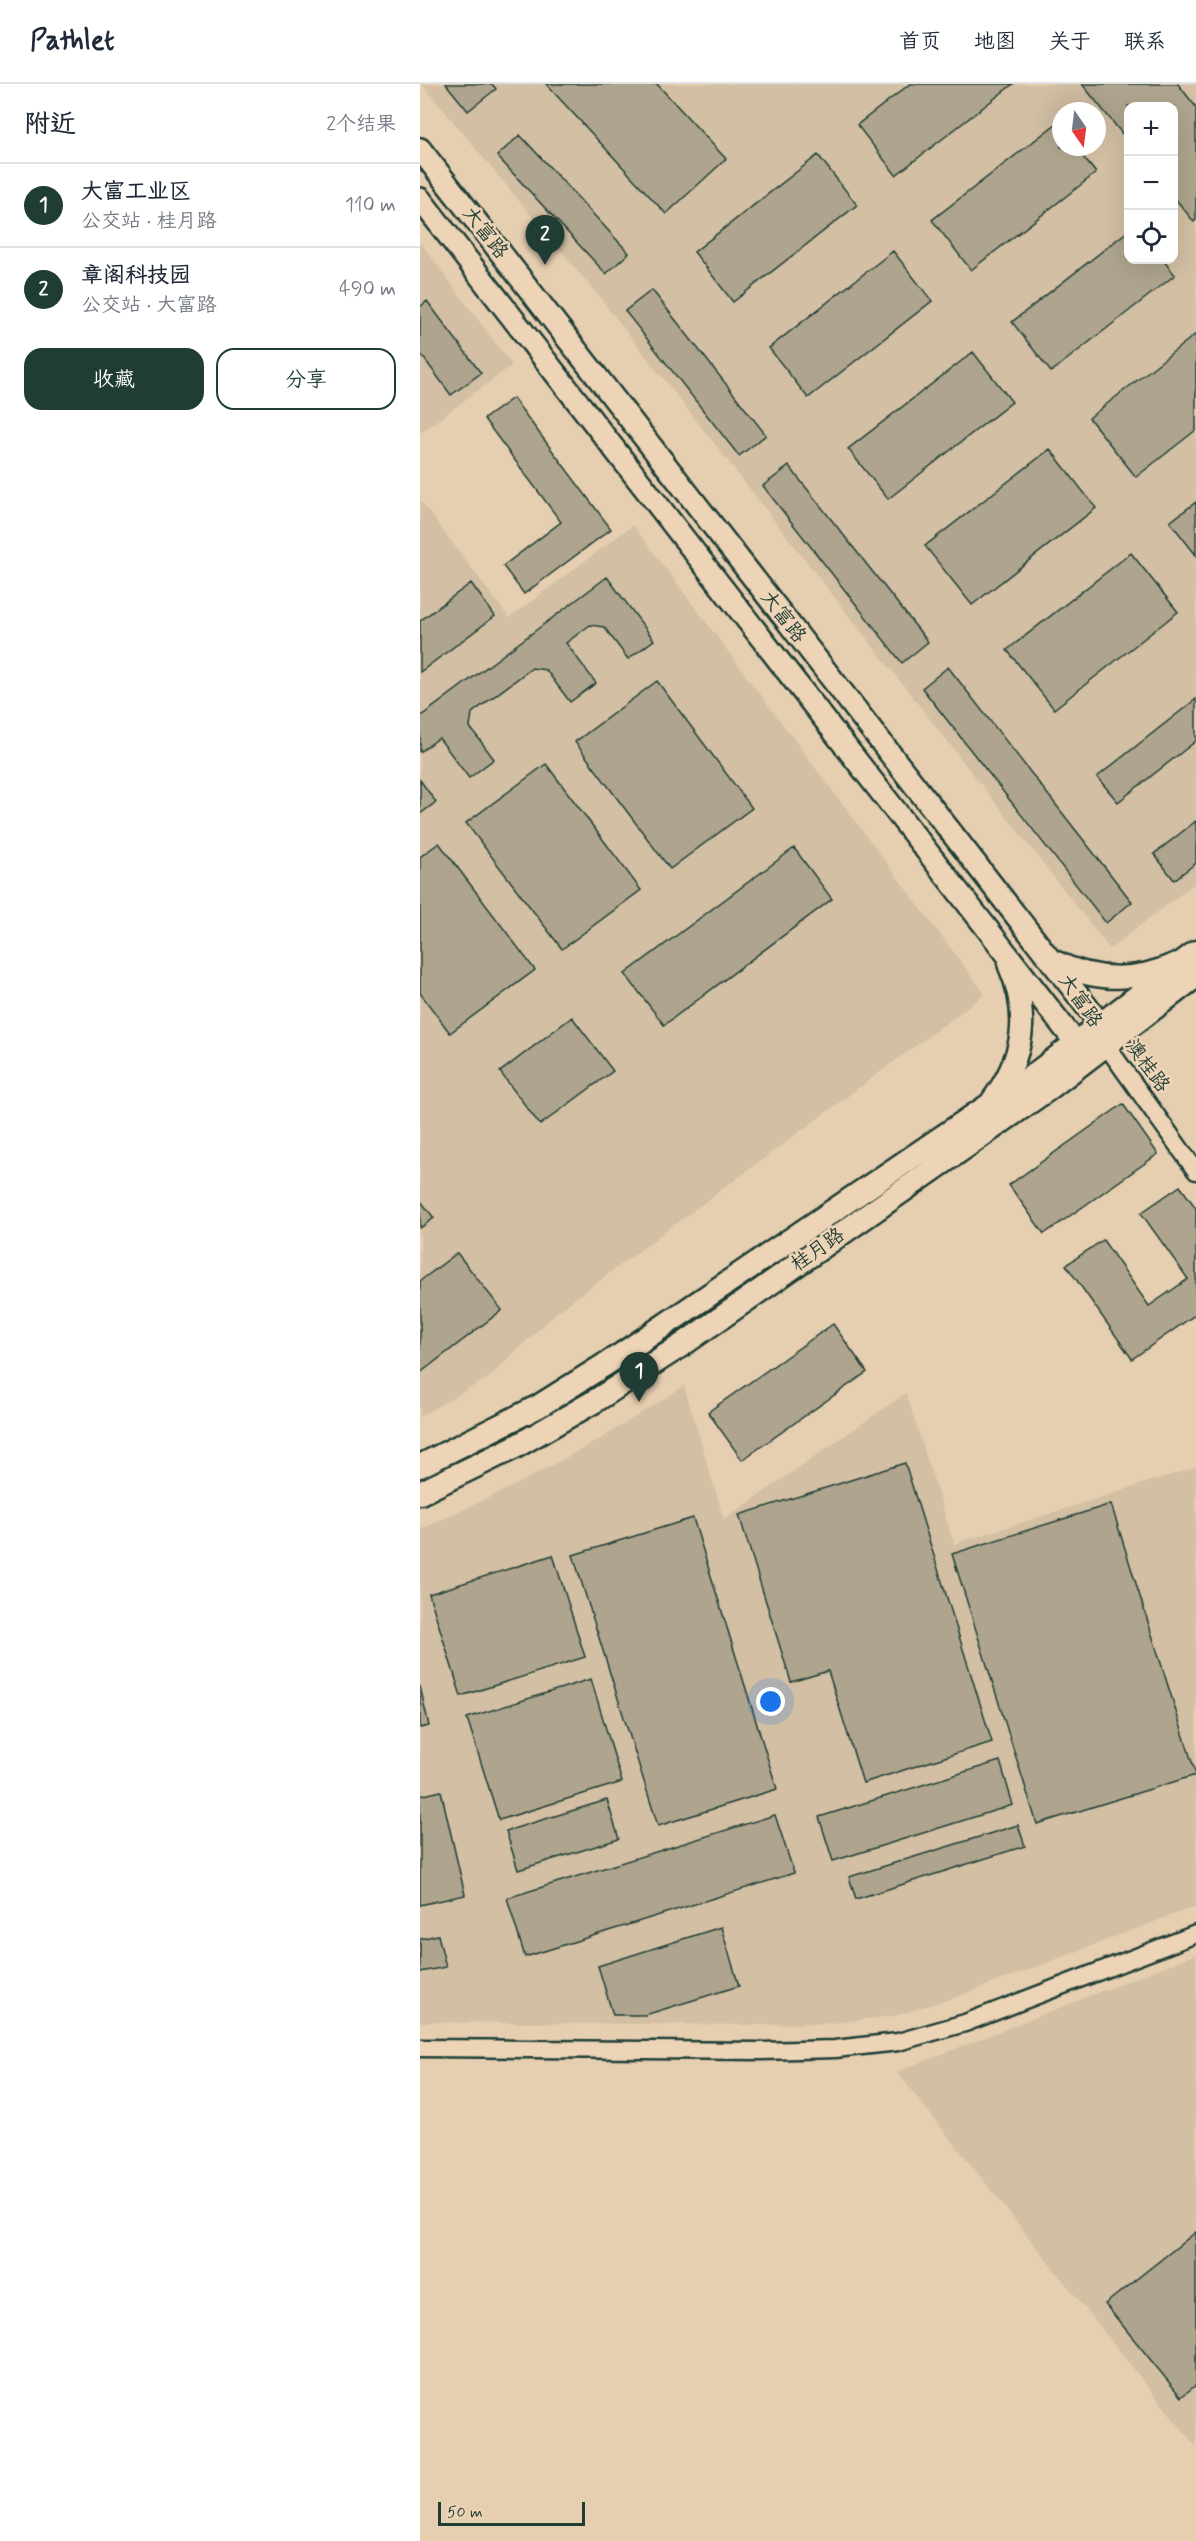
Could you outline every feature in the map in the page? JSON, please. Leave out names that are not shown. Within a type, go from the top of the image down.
[{"type":"main road","name":"桂月路","points":[[420,1493],[515,1447],[595,1401],[682,1345],[1047,1090],[1103,1035],[1194,962]]},
{"type":"main road","name":"桂月路","points":[[420,1466],[539,1406],[604,1366],[988,1106],[1076,1043],[1103,1035]]},
{"type":"street","name":"大富路","points":[[420,149],[1049,959],[1103,1035]]},
{"type":"street","name":"大富路","points":[[420,199],[1076,1043]]},
{"type":"street","points":[[967,903],[991,884]]},
{"type":"street","points":[[988,1106],[1007,1080],[1018,1055],[1022,1028],[1021,1003],[1014,976],[1002,947]]},
{"type":"street","points":[[1049,959],[1072,970],[1116,979],[1139,976],[1194,962]]},
{"type":"street","name":"澳桂路","points":[[1103,1035],[1196,1171]]},
{"type":"street","points":[[420,2048],[760,2051],[835,2049],[898,2042],[965,2023],[1196,1934]]},
{"type":"shaded area","points":[[422,84],[1196,84],[1196,882],[1110,949],[601,299]]},
{"type":"shaded area","points":[[420,242],[512,365],[420,433]]},
{"type":"shaded area","points":[[420,500],[509,618],[633,525],[985,994],[557,1312],[488,1378],[420,1416]]},
{"type":"shaded area","points":[[684,1386],[724,1520],[906,1393],[954,1544],[1196,1467],[1196,1906],[957,1997],[893,2016],[833,2023],[760,2025],[420,2022],[420,1530],[516,1485],[602,1438]]},
{"type":"shaded area","points":[[1196,1954],[1196,2447],[897,2072]]},
{"type":"building","points":[[446,84],[492,84],[496,89],[468,111]]},
{"type":"building","points":[[546,84],[657,84],[726,159],[666,214]]},
{"type":"building","points":[[910,84],[1013,84],[896,175],[857,125]]},
{"type":"building","points":[[1082,84],[1178,84],[1196,107],[1196,220],[1194,222],[1178,202],[1178,102],[1124,102],[1124,136],[1106,114],[1106,102],[1097,102]]},
{"type":"building","points":[[1052,127],[1052,156],[1082,156],[1096,173],[971,270],[932,220]]},
{"type":"building","points":[[520,135],[629,253],[606,274],[497,156]]},
{"type":"building","points":[[818,155],[857,205],[733,302],[694,252]]},
{"type":"building","points":[[1124,234],[1124,264],[1166,264],[1175,275],[1051,372],[1012,322]]},
{"type":"building","points":[[893,251],[932,301],[808,398],[769,348]]},
{"type":"building","points":[[652,290],[766,435],[739,456],[625,311]]},
{"type":"building","points":[[427,301],[481,373],[451,395],[420,353],[420,307]]},
{"type":"building","points":[[1196,334],[1196,430],[1136,477],[1089,418]]},
{"type":"building","points":[[973,352],[1012,402],[888,499],[848,449]]},
{"type":"building","points":[[513,398],[611,529],[524,594],[503,566],[561,522],[484,419]]},
{"type":"building","points":[[1050,449],[1096,508],[972,605],[925,546]]},
{"type":"building","points":[[789,466],[928,642],[902,663],[763,486]]},
{"type":"building","points":[[1196,502],[1196,555],[1170,522]]},
{"type":"building","points":[[1131,553],[1178,612],[1054,709],[1007,650]]},
{"type":"building","points":[[607,577],[654,640],[628,659],[604,627],[590,625],[566,643],[596,683],[570,702],[546,670],[532,668],[472,713],[470,727],[494,759],[469,778],[439,738],[420,752],[420,717]]},
{"type":"building","points":[[471,583],[495,616],[420,672],[420,621]]},
{"type":"building","points":[[948,667],[1132,902],[1106,923],[922,688]]},
{"type":"building","points":[[657,681],[752,808],[670,869],[575,742]]},
{"type":"building","points":[[1196,699],[1196,741],[1118,802],[1097,777]]},
{"type":"building","points":[[546,764],[641,890],[562,949],[466,823]]},
{"type":"building","points":[[420,780],[436,802],[420,814]]},
{"type":"building","points":[[1196,821],[1196,863],[1174,880],[1154,854]]},
{"type":"building","points":[[439,843],[535,970],[450,1033],[420,993],[420,857]]},
{"type":"building","points":[[794,848],[832,899],[664,1025],[625,974]]},
{"type":"building","points":[[572,1017],[613,1071],[540,1125],[500,1072]]},
{"type":"building","points":[[1123,1104],[1158,1154],[1044,1234],[1009,1185]]},
{"type":"building","points":[[1180,1186],[1196,1208],[1196,1314],[1132,1359],[1066,1265],[1103,1240],[1149,1306],[1188,1279],[1141,1213]]},
{"type":"building","points":[[420,1200],[434,1218],[420,1228]]},
{"type":"building","points":[[457,1253],[502,1310],[420,1373],[420,1281]]},
{"type":"building","points":[[833,1324],[867,1372],[742,1460],[708,1412]]},
{"type":"building","points":[[905,1463],[992,1742],[863,1783],[828,1671],[791,1682],[739,1515]]},
{"type":"building","points":[[1111,1504],[1196,1775],[1037,1824],[952,1554]]},
{"type":"building","points":[[693,1518],[777,1789],[658,1826],[573,1555]]},
{"type":"building","points":[[553,1555],[585,1657],[461,1696],[429,1594]]},
{"type":"building","points":[[591,1679],[622,1782],[499,1820],[467,1718]]},
{"type":"building","points":[[420,1686],[429,1726],[420,1728]]},
{"type":"building","points":[[1000,1761],[1013,1805],[833,1861],[819,1817]]},
{"type":"building","points":[[441,1791],[465,1895],[420,1905],[420,1796]]},
{"type":"building","points":[[607,1800],[619,1839],[518,1870],[506,1831]]},
{"type":"building","points":[[775,1815],[794,1873],[525,1957],[507,1898]]},
{"type":"building","points":[[1018,1825],[1025,1846],[856,1899],[849,1877]]},
{"type":"building","points":[[721,1927],[739,1986],[645,2015],[613,2015],[598,1966]]},
{"type":"building","points":[[438,1935],[446,1967],[420,1972],[420,1939]]},
{"type":"building","points":[[1196,2232],[1196,2385],[1181,2397],[1105,2304]]},
{"type":"place","name":"章阁科技园","points":[[545,265]]},
{"type":"place","name":"大富工业区","points":[[639,1402]]}]
